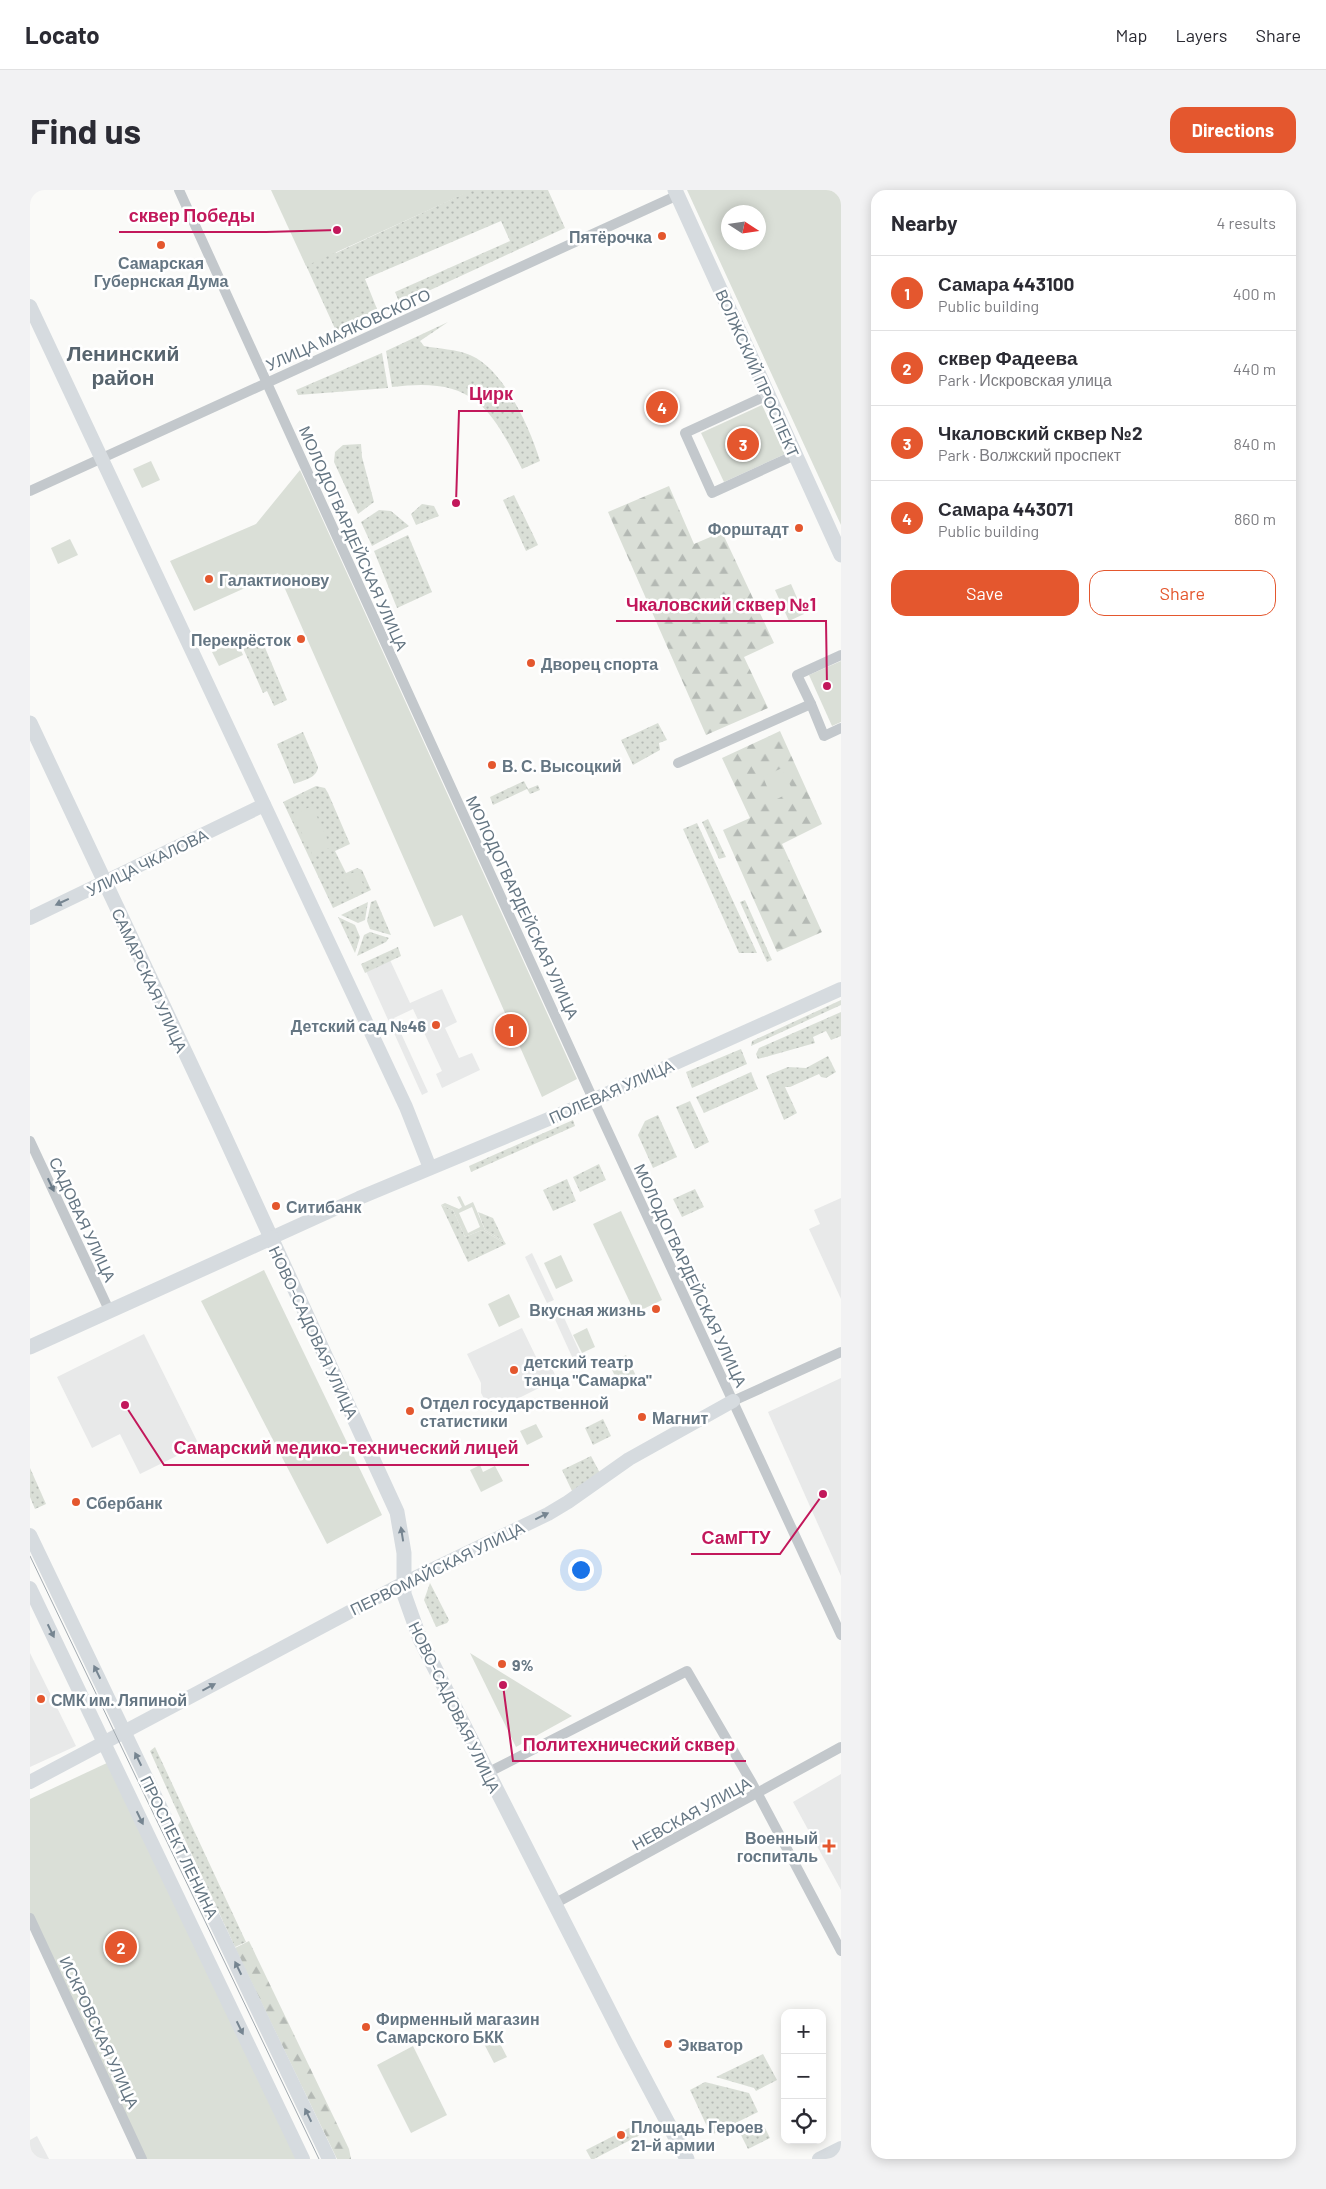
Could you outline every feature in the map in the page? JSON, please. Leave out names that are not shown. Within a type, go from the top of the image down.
[{"type":"main road","name":"ВОЛЖСКИЙ ПРОСПЕКТ","points":[[676,193],[841,555]]},
{"type":"main road","name":"САМАРСКАЯ УЛИЦА","points":[[30,722],[271,1238]]},
{"type":"main road","points":[[30,1347],[271,1238]]},
{"type":"main road","name":"НОВО-САДОВАЯ УЛИЦА","points":[[271,1238],[397,1512],[404,1553],[406,1605],[420,1639],[554,1904],[687,2159]]},
{"type":"street","name":"МОЛОДОГВАРДЕЙСКАЯ УЛИЦА","points":[[179,190],[594,1100],[841,1635]]},
{"type":"street","name":"УЛИЦА МАЯКОВСКОГО","points":[[30,490],[676,193]]},
{"type":"street","points":[[30,306],[410,1116],[430,1168]]},
{"type":"street","points":[[768,395],[685,433],[712,493],[795,455]]},
{"type":"street","points":[[841,655],[797,675],[824,736],[841,728]]},
{"type":"street","points":[[678,763],[811,704]]},
{"type":"street","name":"УЛИЦА ЧКАЛОВА","points":[[30,918],[264,805]]},
{"type":"street","name":"ПОЛЕВАЯ УЛИЦА","points":[[271,1238],[430,1168],[594,1100],[841,989]]},
{"type":"street","name":"САДОВАЯ УЛИЦА","points":[[30,1141],[109,1310]]},
{"type":"street","name":"ПЕРВОМАЙСКАЯ УЛИЦА","points":[[30,1782],[404,1583],[568,1502],[629,1459],[733,1401],[841,1352]]},
{"type":"street","name":"ПРОСПЕКТ ЛЕНИНА","points":[[30,1536],[329,2159]]},
{"type":"street","name":"ПРОСПЕКТ ЛЕНИНА","points":[[30,1588],[303,2159]]},
{"type":"street","points":[[487,1773],[688,1671],[758,1794],[841,1951]]},
{"type":"street","name":"НЕВСКАЯ УЛИЦА","points":[[554,1904],[841,1747]]},
{"type":"street","name":"ИСКРОВСКАЯ УЛИЦА","points":[[30,1918],[142,2159]]},
{"type":"street","points":[[819,2159],[841,2148]]},
{"type":"shaded area","name":"Детский сад №46","points":[[390,960],[410,1003],[442,989],[457,1022],[445,1028],[459,1058],[472,1053],[480,1070],[442,1088],[436,1074],[442,1071],[413,1009],[394,1018],[428,1092],[422,1095],[366,971]]},
{"type":"shaded area","points":[[841,1198],[841,1299],[809,1229],[820,1224],[814,1210]]},
{"type":"shaded area","points":[[532,1253],[554,1300],[547,1303],[525,1257]]},
{"type":"shaded area","points":[[561,1311],[581,1355],[573,1359],[553,1315]]},
{"type":"shaded area","name":"детский театр танца \"Самарка\"","points":[[522,1328],[538,1361],[547,1357],[557,1379],[491,1412],[481,1393],[481,1383],[467,1354]]},
{"type":"shaded area","points":[[144,1334],[199,1445],[140,1474],[120,1434],[92,1448],[57,1377]]},
{"type":"shaded area","points":[[841,1378],[841,1576],[768,1412]]},
{"type":"shaded area","name":"СМК им. Ляпиной","points":[[30,1653],[76,1746],[30,1767]]},
{"type":"shaded area","name":"Военный госпиталь","points":[[841,1774],[841,1890],[793,1802]]},
{"type":"shaded area","points":[[37,2136],[49,2159],[30,2159],[30,2140]]},
{"type":"green space","points":[[271,190],[464,190],[464,194],[306,266]]},
{"type":"green space","points":[[464,190],[548,190],[565,228],[400,304],[395,292],[510,241],[501,221],[365,279],[379,314],[337,333],[304,261],[333,248],[336,253],[463,194]]},
{"type":"green space","points":[[687,190],[841,190],[841,525]]},
{"type":"green space","points":[[448,322],[420,341],[424,346],[453,350],[470,355],[482,362],[494,373],[514,401],[530,432],[540,461],[522,469],[499,427],[487,411],[459,391],[441,386],[392,387],[386,351]]},
{"type":"green space","points":[[382,353],[388,388],[298,395],[296,390]]},
{"type":"green space","points":[[762,405],[785,454],[724,482],[701,433]]},
{"type":"green space","points":[[361,444],[362,457],[374,502],[358,514],[334,462],[335,452],[343,445]]},
{"type":"green space","points":[[151,461],[160,480],[142,488],[133,469]]},
{"type":"green space","points":[[300,470],[577,1079],[542,1097],[462,915],[434,927],[278,573],[194,611],[170,561],[256,524]]},
{"type":"green space","points":[[669,486],[694,544],[722,532],[774,643],[744,657],[768,708],[706,735],[608,512]]},
{"type":"green space","points":[[514,495],[538,545],[526,551],[503,500]]},
{"type":"green space","points":[[422,504],[434,506],[439,516],[416,525],[411,514]]},
{"type":"green space","points":[[379,510],[391,511],[409,526],[372,546],[361,522]]},
{"type":"green space","points":[[408,535],[432,592],[397,608],[374,551]]},
{"type":"green space","points":[[70,539],[78,555],[58,564],[51,548]]},
{"type":"green space","points":[[791,584],[804,614],[789,621],[775,590]]},
{"type":"green space","points":[[254,633],[261,638],[287,700],[274,706],[267,691],[263,693],[239,639]]},
{"type":"green space","points":[[237,641],[243,655],[219,666],[212,652]]},
{"type":"green space","points":[[841,661],[841,722],[832,726],[809,675]]},
{"type":"green space","points":[[658,723],[667,740],[659,743],[660,750],[633,765],[621,740]]},
{"type":"green space","points":[[780,731],[822,824],[782,844],[822,932],[777,952],[723,830],[750,818],[722,758]]},
{"type":"green space","points":[[303,732],[318,767],[313,776],[294,784],[277,744]]},
{"type":"green space","points":[[782,768],[793,791],[773,801],[763,777]]},
{"type":"green space","points":[[524,781],[528,789],[538,785],[540,790],[530,794],[527,789],[493,805],[490,797]]},
{"type":"green space","points":[[316,786],[325,788],[328,793],[350,844],[335,851],[346,873],[357,868],[362,870],[371,890],[333,908],[283,802]]},
{"type":"green space","points":[[312,806],[331,847],[313,856],[293,815]]},
{"type":"green space","points":[[708,819],[726,857],[719,859],[702,822]]},
{"type":"green space","points":[[697,823],[757,953],[739,953],[683,829]]},
{"type":"green space","points":[[357,871],[366,890],[354,895],[345,876]]},
{"type":"green space","points":[[376,900],[391,935],[370,929],[367,921],[371,902]]},
{"type":"green space","points":[[745,900],[772,960],[767,962],[740,902]]},
{"type":"green space","points":[[368,902],[365,920],[358,923],[341,915]]},
{"type":"green space","points":[[338,917],[355,925],[360,937],[355,953]]},
{"type":"green space","points":[[370,932],[389,938],[386,942],[357,956],[364,935]]},
{"type":"green space","points":[[398,947],[401,956],[365,973],[361,964]]},
{"type":"green space","points":[[841,1000],[841,1005],[751,1046],[752,1041]]},
{"type":"green space","points":[[841,1012],[841,1036],[831,1040],[826,1031],[813,1037],[815,1043],[758,1059],[756,1054],[759,1048]]},
{"type":"green space","points":[[741,1049],[747,1064],[692,1088],[686,1072]]},
{"type":"green space","points":[[828,1056],[836,1072],[826,1078],[821,1077],[819,1074],[790,1087],[785,1087],[797,1113],[784,1120],[766,1076],[788,1067],[806,1068]]},
{"type":"green space","points":[[751,1072],[758,1089],[704,1113],[696,1097]]},
{"type":"green space","points":[[690,1101],[709,1142],[695,1149],[676,1107]]},
{"type":"green space","points":[[658,1115],[677,1157],[653,1168],[638,1135],[645,1121]]},
{"type":"green space","points":[[573,1120],[575,1126],[471,1172],[469,1166]]},
{"type":"green space","points":[[599,1164],[606,1180],[580,1192],[573,1177]]},
{"type":"green space","points":[[567,1179],[576,1201],[553,1211],[543,1190]]},
{"type":"green space","points":[[695,1189],[704,1207],[682,1217],[673,1199]]},
{"type":"green space","points":[[460,1196],[465,1206],[473,1202],[485,1230],[506,1244],[482,1230],[465,1237],[453,1210],[441,1205],[445,1203],[459,1209],[462,1207],[457,1197]],"holes":[[[472,1207],[480,1227],[468,1233],[459,1213]]]},
{"type":"green space","points":[[441,1205],[453,1210],[465,1237],[482,1230],[506,1244],[468,1262]]},
{"type":"green space","points":[[621,1211],[662,1300],[635,1313],[593,1224]]},
{"type":"green space","points":[[478,1212],[493,1218],[504,1241],[485,1230]]},
{"type":"green space","points":[[561,1255],[573,1281],[556,1289],[544,1263]]},
{"type":"green space","points":[[264,1270],[382,1515],[327,1544],[201,1301]]},
{"type":"green space","points":[[509,1294],[520,1317],[499,1327],[488,1304]]},
{"type":"green space","points":[[587,1328],[595,1347],[582,1353],[573,1335]]},
{"type":"green space","points":[[626,1355],[638,1380],[621,1388],[609,1364]]},
{"type":"green space","points":[[603,1419],[611,1436],[593,1445],[585,1428]]},
{"type":"green space","points":[[536,1424],[543,1437],[527,1445],[520,1431]]},
{"type":"green space","points":[[591,1456],[601,1475],[573,1493],[562,1470]]},
{"type":"green space","points":[[480,1465],[483,1472],[495,1466],[503,1481],[481,1492],[470,1470]]},
{"type":"green space","points":[[30,1468],[46,1504],[35,1509],[30,1497]]},
{"type":"green space","points":[[430,1583],[449,1620],[447,1623],[436,1627],[424,1600]]},
{"type":"green space","points":[[470,1653],[572,1716],[516,1747]]},
{"type":"green space","points":[[155,1747],[246,1942],[235,1947],[178,1825],[181,1820],[150,1751]]},
{"type":"green space","points":[[109,1762],[297,2159],[146,2159],[30,1914],[30,1799]]},
{"type":"green space","points":[[249,1941],[349,2149],[351,2159],[337,2159],[235,1948]]},
{"type":"green space","points":[[494,2032],[507,2057],[494,2063],[481,2038]]},
{"type":"green space","points":[[413,2046],[447,2115],[411,2133],[377,2065]]},
{"type":"green space","points":[[763,2054],[777,2080],[756,2091],[754,2088],[716,2077]]},
{"type":"green space","points":[[705,2082],[749,2093],[758,2112],[711,2135],[690,2090]]},
{"type":"green space","points":[[763,2124],[770,2138],[748,2149],[741,2135]]},
{"type":"green space","points":[[635,2125],[640,2135],[591,2159],[586,2150]]},
{"type":"tram line","points":[[30,1556],[319,2159]]},
{"type":"place","name":"сквер Победы","points":[[337,230]]},
{"type":"place","name":"Пятёрочка","points":[[662,236]]},
{"type":"place","name":"Самарская Губернская Дума","points":[[161,245]]},
{"type":"place","name":"Самара 443071","points":[[662,407]]},
{"type":"place","name":"Чкаловский сквер №2","points":[[743,444]]},
{"type":"place","name":"Цирк","points":[[456,503]]},
{"type":"place","name":"Форштадт","points":[[799,528]]},
{"type":"place","name":"Галактионову","points":[[209,579]]},
{"type":"place","name":"Перекрёсток","points":[[301,639]]},
{"type":"place","name":"Дворец спорта","points":[[531,663]]},
{"type":"place","name":"Чкаловский сквер №1","points":[[827,686]]},
{"type":"place","name":"В. С. Высоцкий","points":[[492,765]]},
{"type":"place","name":"Детский сад №46","points":[[436,1025]]},
{"type":"place","name":"Самара 443100","points":[[511,1030]]},
{"type":"place","name":"Ситибанк","points":[[276,1206]]},
{"type":"place","name":"Вкусная жизнь","points":[[656,1309]]},
{"type":"place","name":"детский театр танца \"Самарка\"","points":[[514,1370]]},
{"type":"place","name":"Самарский медико-технический лицей","points":[[125,1405]]},
{"type":"place","name":"Отдел государственной статистики","points":[[410,1411]]},
{"type":"place","name":"Магнит","points":[[642,1417]]},
{"type":"place","name":"СамГТУ","points":[[823,1494]]},
{"type":"place","name":"Сбербанк","points":[[76,1502]]},
{"type":"place","name":"9%","points":[[502,1664]]},
{"type":"place","name":"Политехнический сквер","points":[[503,1685]]},
{"type":"place","name":"СМК им. Ляпиной","points":[[41,1699]]},
{"type":"place","name":"Военный госпиталь","points":[[829,1846]]},
{"type":"place","name":"сквер Фадеева","points":[[121,1947]]},
{"type":"place","name":"Фирменный магазин Самарского БКК","points":[[366,2027]]},
{"type":"place","name":"Экватор","points":[[668,2044]]},
{"type":"place","name":"Площадь Героев 21-й армии","points":[[621,2135]]},
{"type":"district","name":"Ленинский район","points":[[123,364]]}]
